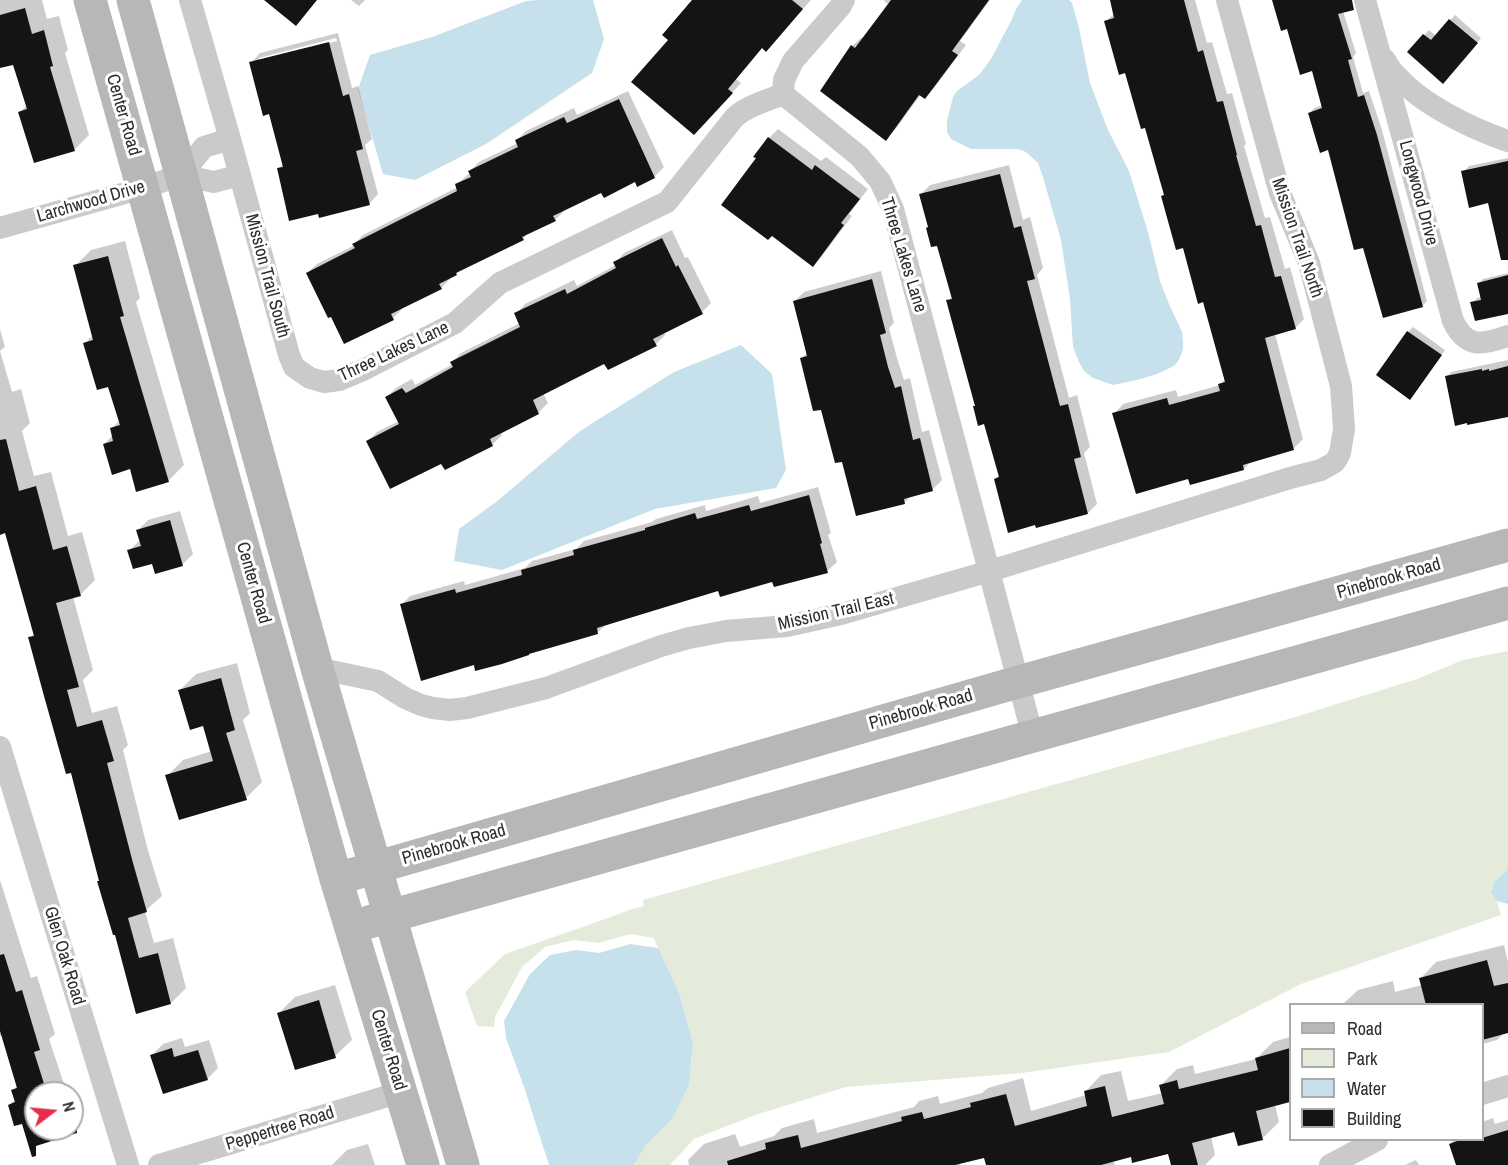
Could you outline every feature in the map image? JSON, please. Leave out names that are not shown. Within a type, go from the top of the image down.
[{"type":"street","name":"Center Road","points":[[90,0],[336,879],[423,1165]]},
{"type":"street","points":[[133,0],[317,668],[463,1165]]},
{"type":"street","name":"Mission Trail South","points":[[190,0],[283,336],[294,367],[300,372]]},
{"type":"street","points":[[783,94],[787,70],[844,0]]},
{"type":"street","name":"Mission Trail North","points":[[1227,0],[1280,193],[1309,263],[1341,386],[1344,429],[1341,453],[1335,462],[1321,470]]},
{"type":"street","name":"Longwood Drive","points":[[1365,0],[1453,321],[1462,336],[1475,343],[1508,336]]},
{"type":"street","points":[[1377,42],[1385,60],[1395,74],[1418,94],[1472,127],[1508,141]]},
{"type":"street","name":"Three Lakes Lane","points":[[300,372],[324,382],[339,380],[363,370],[455,323],[501,283],[667,202],[735,117],[744,109],[783,94],[860,157],[880,181],[893,209],[1033,737]]},
{"type":"street","points":[[181,175],[204,147],[230,139]]},
{"type":"street","name":"Larchwood Drive","points":[[0,228],[181,175]]},
{"type":"street","points":[[181,175],[214,182],[240,175]]},
{"type":"street","name":"Mission Trail East","points":[[317,668],[378,681],[421,705],[450,710],[467,708],[546,688],[689,638],[726,631],[787,626],[841,614],[1321,470]]},
{"type":"street","name":"Pinebrook Road","points":[[336,879],[1018,682],[1508,545]]},
{"type":"street","points":[[350,927],[1508,603]]},
{"type":"street","name":"Glen Oak Road","points":[[0,747],[128,1165]]},
{"type":"street","points":[[1484,1093],[1508,1086]]},
{"type":"street","name":"Peppertree Road","points":[[159,1165],[401,1092]]},
{"type":"street","points":[[1330,1165],[1375,1141]]},
{"type":"green space","points":[[1508,651],[1508,869],[1495,881],[1491,892],[1497,901],[1501,915],[1301,984],[1169,1052],[1022,1073],[846,1087],[755,1115],[694,1139],[670,1165],[634,1165],[646,1145],[673,1118],[689,1085],[693,1044],[679,992],[654,938],[630,934],[599,943],[574,940],[545,947],[522,967],[495,1017],[494,1027],[477,1026],[465,992],[505,954],[644,906],[643,900],[1292,718],[1417,679],[1463,660]]},
{"type":"water","points":[[593,0],[604,39],[592,73],[486,144],[415,180],[383,174],[358,89],[370,55],[432,37],[526,1]]},
{"type":"water","points":[[1022,0],[1069,0],[1072,3],[1090,83],[1108,130],[1129,171],[1160,281],[1182,332],[1183,349],[1179,360],[1174,366],[1157,374],[1113,385],[1093,378],[1084,371],[1073,347],[1070,299],[1061,240],[1038,163],[1026,152],[1018,149],[971,149],[951,139],[947,132],[947,121],[953,97],[957,91],[979,75],[991,59]]},
{"type":"water","points":[[741,345],[772,374],[786,470],[776,488],[655,509],[502,570],[454,561],[459,529],[496,502],[580,431],[674,372]]},
{"type":"water","points":[[1508,869],[1508,904],[1497,901],[1491,892],[1495,881]]},
{"type":"water","points":[[630,944],[658,948],[679,992],[693,1044],[689,1085],[673,1118],[646,1145],[634,1165],[549,1165],[506,1038],[504,1021],[530,974],[550,955],[576,950],[599,953]]},
{"type":"building","points":[[264,0],[317,0],[296,26]]},
{"type":"building","points":[[692,0],[792,0],[803,9],[766,52],[762,48],[728,89],[733,93],[694,135],[631,82],[668,40],[662,35]]},
{"type":"building","points":[[891,0],[989,0],[952,51],[958,55],[925,99],[919,95],[886,141],[820,91],[851,45],[855,48]]},
{"type":"building","points":[[1110,0],[1184,0],[1198,52],[1203,50],[1217,102],[1223,101],[1256,226],[1261,225],[1275,277],[1281,276],[1296,329],[1265,338],[1294,450],[1243,465],[1244,470],[1190,485],[1188,479],[1136,494],[1112,413],[1167,398],[1169,405],[1220,391],[1218,384],[1225,382],[1203,302],[1198,304],[1183,248],[1176,250],[1161,196],[1164,195],[1145,128],[1141,129],[1125,73],[1119,75],[1104,21],[1114,18]]},
{"type":"building","points":[[1272,0],[1352,0],[1354,10],[1338,14],[1352,59],[1348,60],[1358,97],[1364,95],[1377,135],[1423,307],[1383,318],[1363,248],[1354,250],[1328,150],[1320,153],[1308,113],[1322,108],[1312,71],[1300,75],[1287,29],[1281,31]]},
{"type":"building","points":[[25,8],[32,34],[44,30],[53,66],[50,67],[75,151],[34,163],[18,112],[27,109],[13,65],[0,68],[0,15]]},
{"type":"building","points":[[1449,19],[1478,43],[1443,84],[1407,52],[1423,34],[1431,40]]},
{"type":"building","points":[[329,42],[343,96],[349,94],[363,149],[356,151],[370,205],[319,218],[318,214],[289,221],[277,168],[283,167],[269,114],[263,116],[249,62]]},
{"type":"building","points":[[619,99],[655,178],[637,187],[635,182],[604,198],[601,193],[553,216],[556,221],[522,237],[524,240],[456,273],[457,275],[439,284],[442,289],[391,314],[394,320],[344,344],[331,317],[328,318],[306,273],[355,248],[352,244],[457,191],[455,184],[471,177],[468,171],[518,147],[515,140],[564,117],[567,123]]},
{"type":"building","points":[[768,137],[812,170],[815,165],[860,199],[841,223],[844,225],[813,267],[772,236],[768,240],[721,205],[756,158],[753,157]]},
{"type":"building","points":[[1508,161],[1508,260],[1501,260],[1488,203],[1469,208],[1461,171]]},
{"type":"building","points":[[1000,174],[1014,228],[1021,226],[1035,279],[1027,281],[1060,406],[1068,404],[1081,457],[1074,459],[1088,514],[1008,533],[994,479],[999,477],[984,424],[978,426],[973,406],[975,406],[946,300],[952,299],[937,246],[931,247],[919,194]]},
{"type":"building","points":[[662,238],[703,314],[653,339],[657,346],[608,370],[604,364],[533,400],[539,414],[490,439],[493,446],[445,470],[441,464],[390,489],[366,441],[399,424],[385,397],[402,388],[406,393],[453,367],[450,362],[520,327],[514,313],[565,289],[567,294],[616,268],[613,262]]},
{"type":"building","points":[[108,256],[124,316],[120,317],[169,482],[136,492],[130,469],[112,475],[103,444],[113,441],[110,428],[120,425],[108,387],[97,390],[83,343],[93,340],[73,265]]},
{"type":"building","points":[[1508,275],[1508,314],[1475,321],[1470,302],[1481,300],[1477,283]]},
{"type":"building","points":[[872,279],[886,333],[880,335],[888,367],[895,388],[901,386],[913,440],[920,438],[933,491],[904,499],[905,504],[856,516],[842,462],[835,463],[821,410],[813,411],[800,358],[807,356],[793,301]]},
{"type":"building","points":[[1407,331],[1442,355],[1410,400],[1376,375]]},
{"type":"building","points":[[1508,366],[1508,417],[1455,426],[1445,376],[1482,369],[1482,371],[1489,369],[1489,371]]},
{"type":"building","points":[[6,439],[19,491],[36,486],[53,550],[67,546],[81,596],[56,603],[79,687],[67,690],[77,727],[102,720],[114,761],[107,763],[147,912],[128,918],[139,958],[158,953],[171,1004],[136,1014],[115,935],[113,935],[97,881],[99,881],[71,773],[66,774],[44,696],[28,637],[34,636],[5,533],[0,535],[0,440]]},
{"type":"building","points":[[809,495],[828,573],[774,587],[772,582],[720,597],[718,591],[597,628],[598,634],[502,664],[475,671],[474,665],[421,681],[400,604],[455,589],[456,593],[522,575],[521,570],[574,555],[573,550],[695,513],[697,519],[749,505],[751,511]]},
{"type":"building","points":[[170,520],[183,566],[155,574],[152,564],[133,569],[127,550],[141,546],[136,530]]},
{"type":"building","points":[[221,678],[235,730],[226,733],[247,800],[179,820],[165,775],[213,761],[203,726],[190,730],[178,690]]},
{"type":"building","points":[[4,954],[16,992],[22,990],[40,1050],[34,1052],[43,1081],[24,1081],[24,1131],[22,1124],[14,1126],[8,1105],[15,1102],[11,1090],[17,1088],[0,1031],[0,955]]},
{"type":"building","points":[[1487,960],[1494,986],[1508,983],[1508,1033],[1484,1039],[1484,1003],[1425,1003],[1419,978]]},
{"type":"building","points":[[319,1000],[336,1058],[295,1070],[277,1013]]},
{"type":"building","points":[[172,1048],[174,1057],[198,1050],[208,1080],[163,1094],[150,1055]]},
{"type":"building","points":[[1289,1048],[1289,1102],[1256,1111],[1263,1140],[1238,1146],[1234,1132],[1192,1143],[1198,1165],[1171,1165],[1168,1154],[1132,1163],[1131,1157],[1101,1165],[986,1165],[984,1158],[955,1165],[728,1165],[727,1161],[766,1149],[765,1143],[798,1135],[801,1148],[902,1121],[901,1117],[922,1112],[924,1119],[971,1107],[970,1103],[1006,1094],[1015,1126],[1087,1106],[1084,1091],[1105,1086],[1112,1117],[1164,1104],[1159,1085],[1177,1080],[1179,1089],[1258,1070],[1255,1058]]},
{"type":"building","points":[[1508,1130],[1508,1165],[1456,1165],[1449,1144],[1457,1141],[1484,1141],[1484,1137]]},
{"type":"building","points":[[27,1141],[52,1141],[36,1146],[36,1156],[32,1157]]}]
